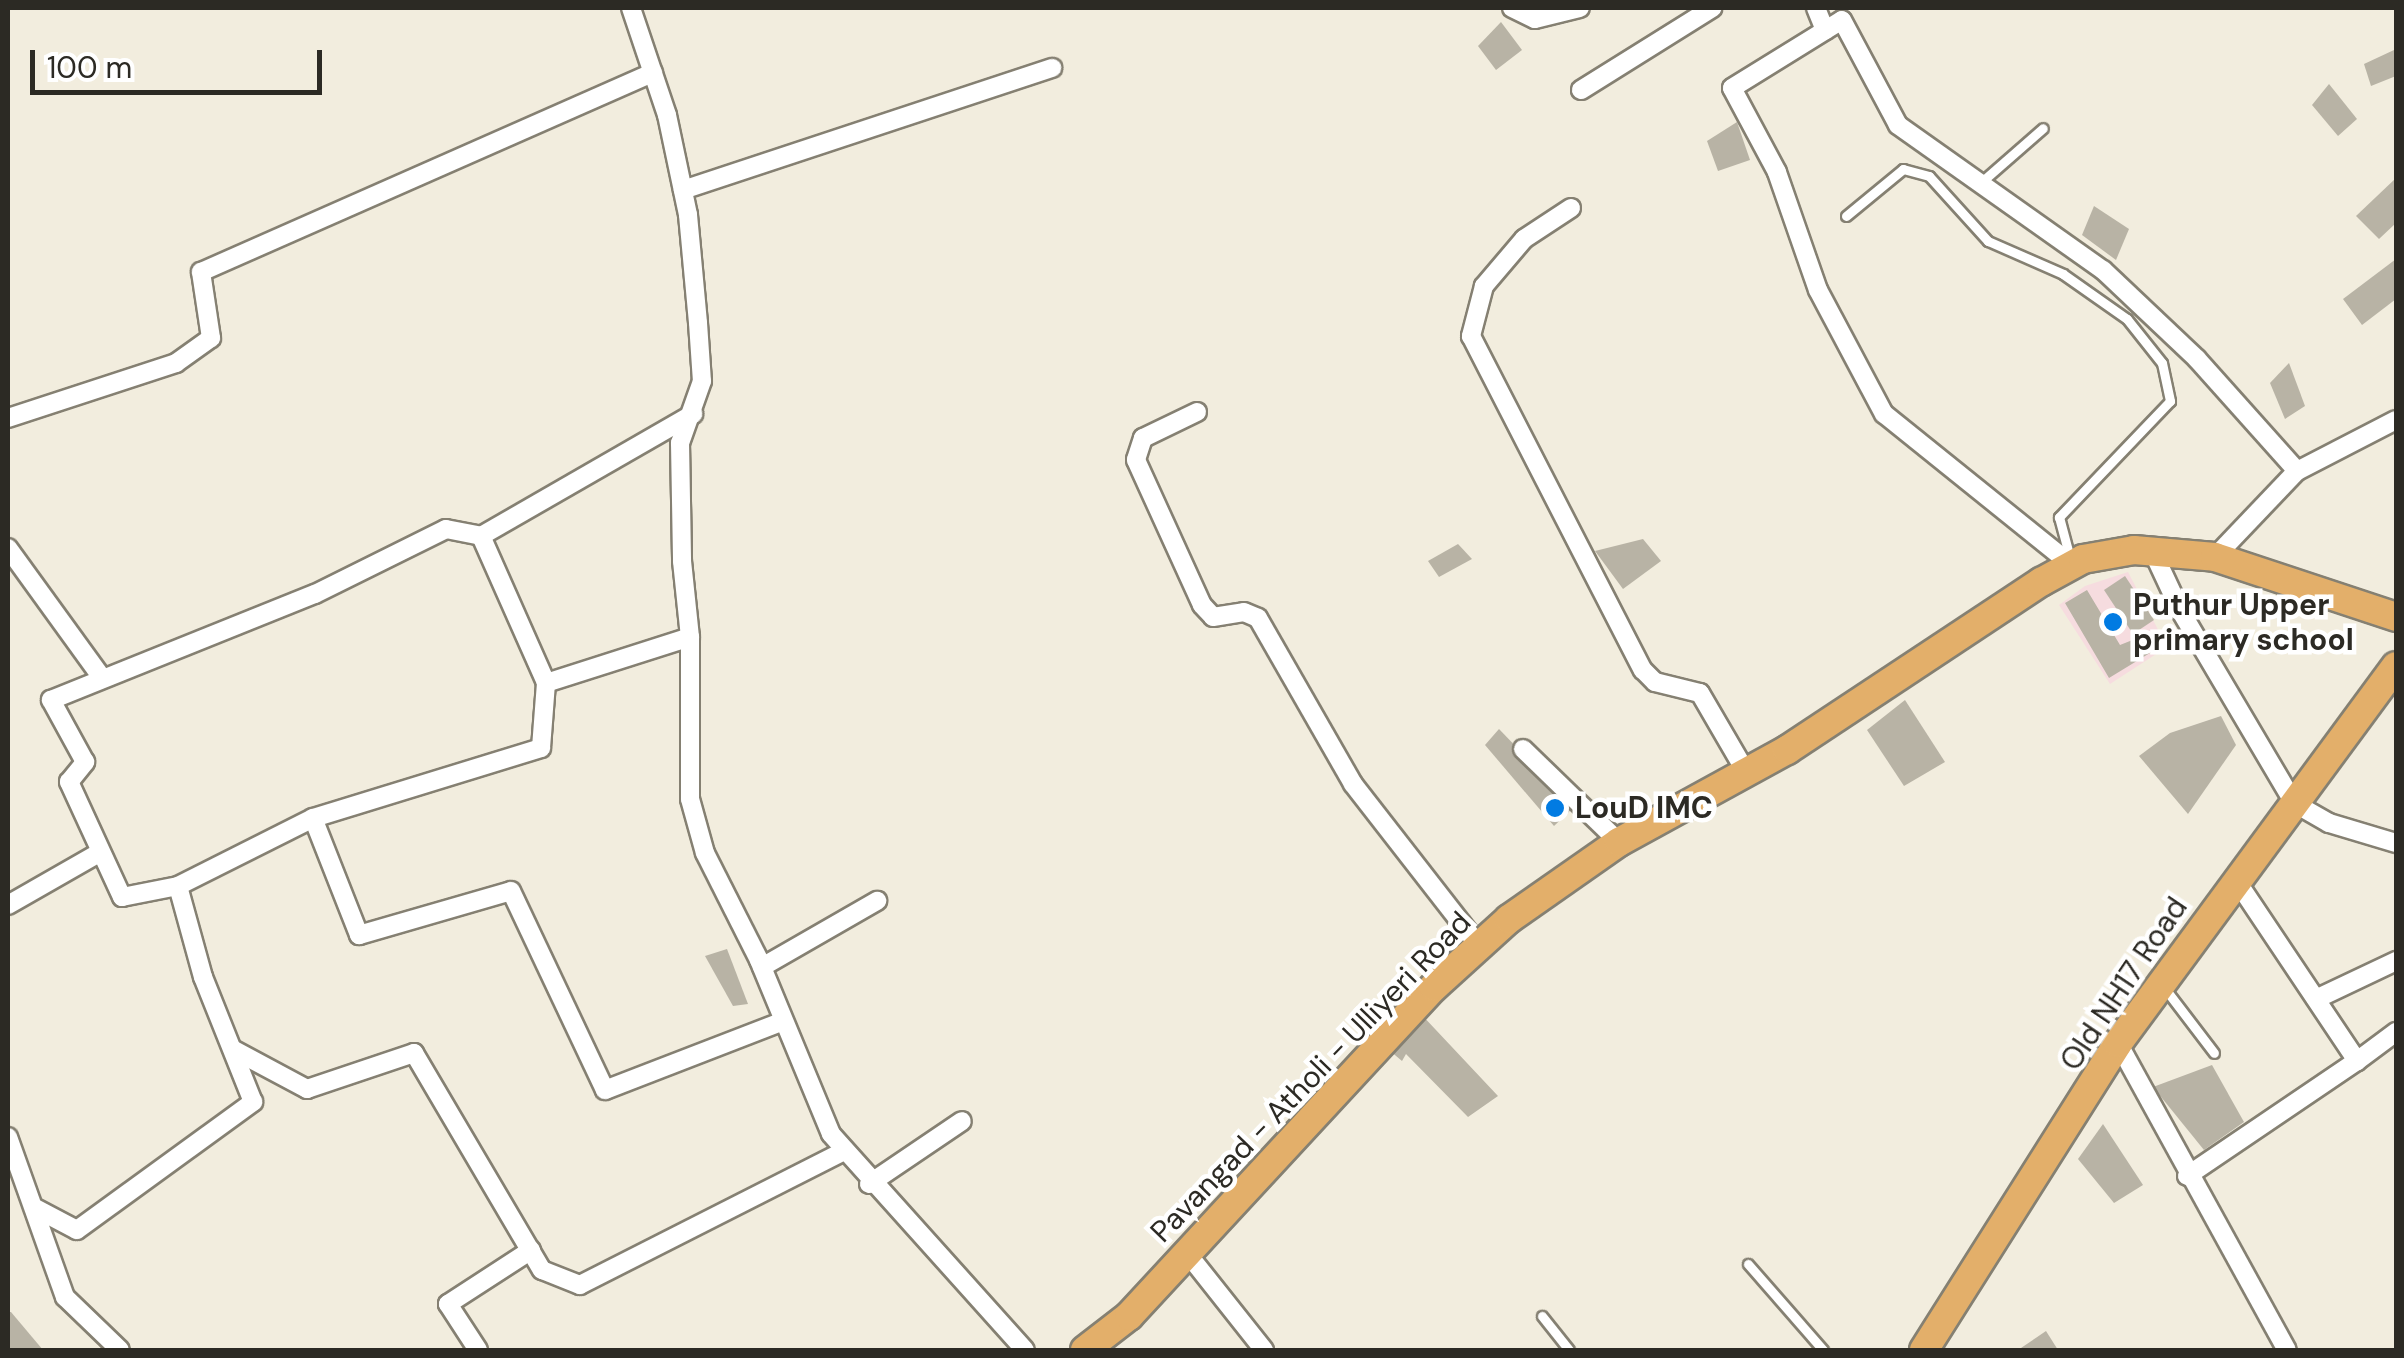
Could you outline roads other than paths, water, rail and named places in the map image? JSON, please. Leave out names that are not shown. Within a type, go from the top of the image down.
[{"type":"main road","name":"Pavangad - Atholi - Ulliyeri Road","points":[[1085,1350],[1128,1316],[1479,946],[1619,842],[1746,772],[2072,565],[2153,552],[2216,557],[2396,616]]},
{"type":"main road","name":"Old NH17 Road","points":[[1924,1350],[2118,1043],[2396,666]]},
{"type":"street","points":[[630,8],[653,73],[683,190],[702,380],[680,444],[690,637],[690,799],[705,853],[762,967],[814,1104],[844,1151],[869,1184],[1024,1350]]},
{"type":"street","points":[[1512,8],[1535,20],[1580,8]]},
{"type":"street","points":[[1580,90],[1712,8]]},
{"type":"street","points":[[1816,8],[1825,30]]},
{"type":"street","points":[[2072,565],[1884,414],[1818,290],[1777,172],[1732,88],[1842,20],[1898,126],[1976,187],[2103,270],[2197,359],[2298,471]]},
{"type":"street","points":[[683,190],[1052,68]]},
{"type":"street","points":[[8,418],[176,362],[211,338],[201,272],[653,73]]},
{"type":"street","points":[[1570,208],[1524,240],[1484,286],[1471,336],[1643,670],[1655,682],[1700,692],[1746,772]]},
{"type":"street","points":[[1197,412],[1142,438],[1136,460],[1202,606],[1213,617],[1244,612],[1258,618],[1352,784],[1479,946]]},
{"type":"street","points":[[481,536],[546,683],[541,748],[313,818],[178,886],[122,896],[97,854],[69,782],[85,762],[51,700],[315,594],[446,529],[481,536],[693,413]]},
{"type":"street","points":[[2216,557],[2298,471],[2396,420]]},
{"type":"street","points":[[8,548],[102,678]]},
{"type":"street","points":[[2153,552],[2180,610],[2294,802],[2330,823],[2396,843]]},
{"type":"street","points":[[546,683],[690,637]]},
{"type":"street","points":[[1523,749],[1619,842]]},
{"type":"street","points":[[313,818],[360,935],[512,891],[604,1090],[781,1022]]},
{"type":"street","points":[[8,905],[97,854]]},
{"type":"street","points":[[2236,880],[2356,1061]]},
{"type":"street","points":[[38,1209],[78,1230],[253,1102],[203,977],[178,886]]},
{"type":"street","points":[[762,967],[877,902]]},
{"type":"street","points":[[2316,1000],[2396,961]]},
{"type":"street","points":[[2187,1176],[2396,1032]]},
{"type":"street","points":[[2118,1043],[2187,1176],[2287,1350]]},
{"type":"street","points":[[234,1050],[307,1088],[414,1054],[542,1270],[580,1285],[844,1151]]},
{"type":"street","points":[[869,1184],[962,1120]]},
{"type":"street","points":[[8,1138],[38,1209],[65,1298],[120,1350]]},
{"type":"street","points":[[478,1350],[448,1304],[531,1250]]},
{"type":"street","points":[[1186,1253],[1264,1350]]},
{"type":"lane","points":[[1976,187],[2043,128]]},
{"type":"lane","points":[[1846,216],[1903,169],[1929,176],[1988,241],[2063,274],[2111,308],[2162,363],[2170,401],[2060,517],[2072,565]]},
{"type":"lane","points":[[2162,984],[2214,1053]]},
{"type":"lane","points":[[1748,1264],[1823,1350]]},
{"type":"lane","points":[[1542,1316],[1569,1350]]},
{"type":"place","name":"Puthur Upper primary school","points":[[2113,622]]},
{"type":"place","name":"LouD IMC","points":[[1555,808]]}]
